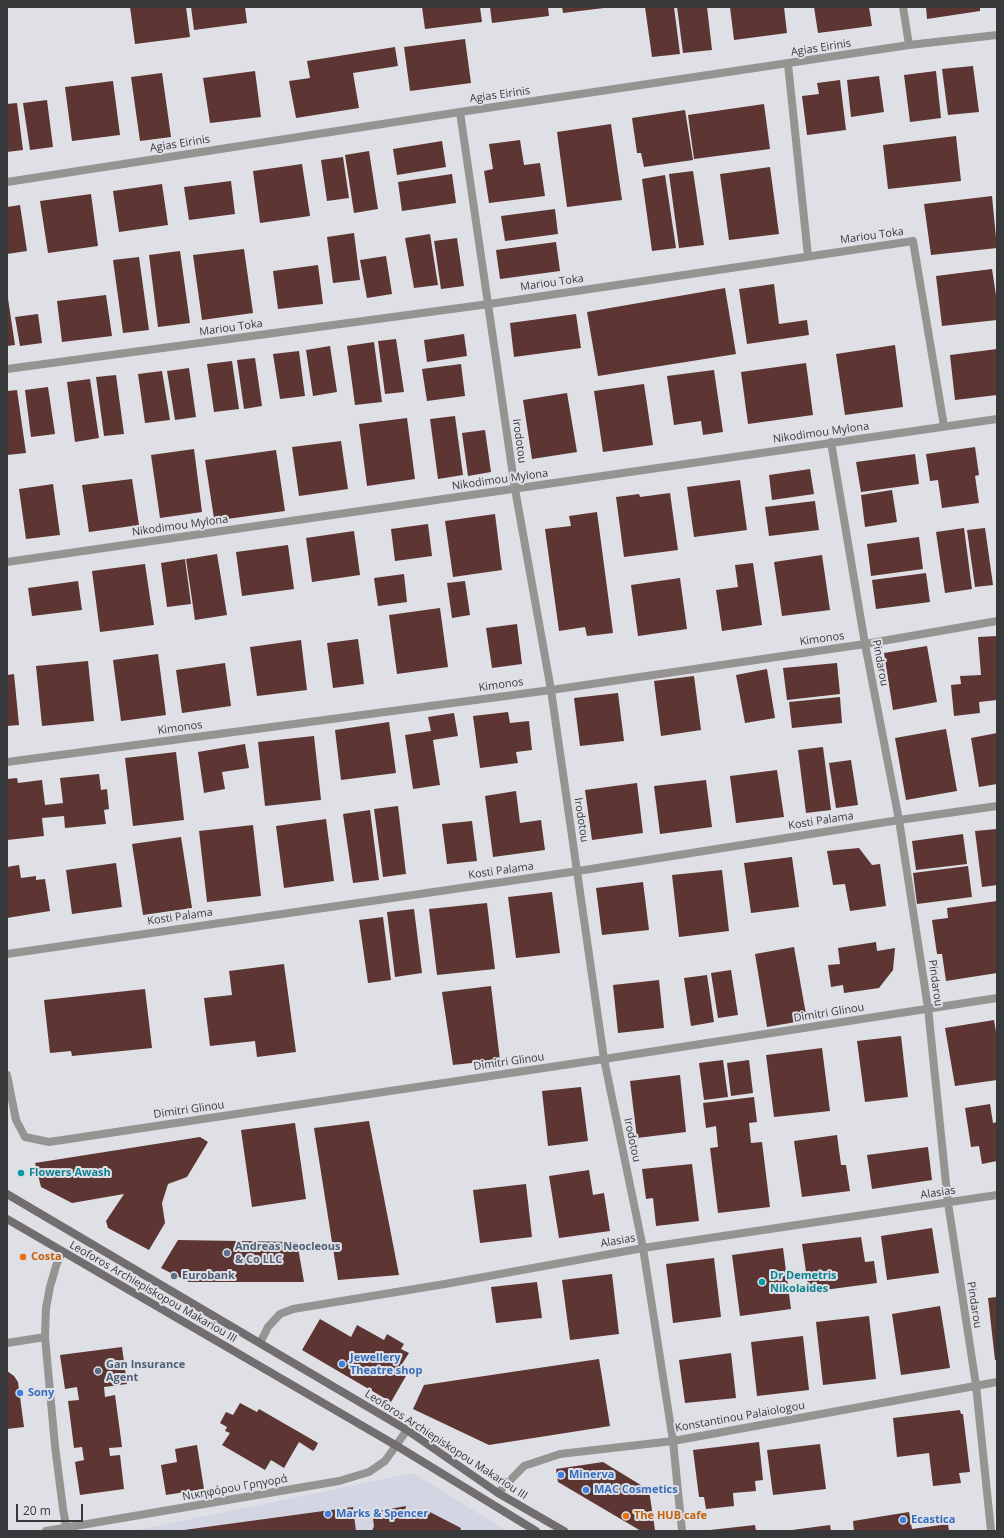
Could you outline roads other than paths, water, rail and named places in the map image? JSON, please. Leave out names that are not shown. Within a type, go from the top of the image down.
[{"type":"main road","name":"Leoforos Archiepiskopou Makariou III","points":[[7,1194],[407,1430],[498,1492],[564,1531]]},
{"type":"main road","name":"Leoforos Archiepiskopou Makariou III","points":[[7,1219],[397,1446],[536,1531]]},
{"type":"street","points":[[903,7],[909,46]]},
{"type":"street","name":"Agias Eirinis","points":[[7,182],[460,112],[909,46],[997,35]]},
{"type":"street","points":[[788,64],[808,256]]},
{"type":"street","name":"Irodotou","points":[[460,112],[515,489],[551,690],[604,1059],[643,1248],[673,1441],[682,1531]]},
{"type":"street","name":"Mariou Toka","points":[[7,369],[489,304],[913,241],[944,426]]},
{"type":"street","name":"Nikodimou Mylona","points":[[7,562],[997,419]]},
{"type":"street","name":"Pindarou","points":[[831,442],[865,644],[899,820],[928,1008],[948,1202],[976,1385],[991,1531]]},
{"type":"street","name":"Kimonos","points":[[7,762],[551,690],[865,644],[997,621]]},
{"type":"street","name":"Kosti Palama","points":[[7,954],[578,871],[997,806]]},
{"type":"street","name":"Dimitri Glinou","points":[[7,1075],[16,1120],[25,1137],[49,1142],[604,1059],[997,998]]},
{"type":"street","name":"Alasias","points":[[260,1343],[268,1327],[280,1314],[293,1309],[445,1284],[643,1248],[997,1195]]},
{"type":"street","points":[[62,1252],[50,1287],[46,1308],[45,1337],[55,1446],[66,1529]]},
{"type":"street","points":[[7,1343],[45,1337]]},
{"type":"street","name":"Konstantinou Palaiologou","points":[[498,1492],[524,1466],[560,1454],[673,1441],[997,1382]]},
{"type":"street","name":"Νικηφόρου Γρηγορά","points":[[46,1531],[66,1529],[339,1481],[369,1472],[385,1461],[407,1430]]},
{"type":"place","name":"Flowers Awash","points":[[21,1173]]},
{"type":"place","name":"Andreas Neocleous & Co LLC","points":[[227,1253]]},
{"type":"place","name":"Costa","points":[[23,1257]]},
{"type":"place","name":"Eurobank","points":[[174,1276]]},
{"type":"place","name":"Dr Demetris Nikolaides","points":[[762,1282]]},
{"type":"place","name":"Jewellery Theatre shop","points":[[342,1364]]},
{"type":"place","name":"Gan Insurance Agent","points":[[98,1371]]},
{"type":"place","name":"Sony","points":[[20,1393]]},
{"type":"place","name":"Minerva","points":[[561,1475]]},
{"type":"place","name":"MAC Cosmetics","points":[[586,1490]]},
{"type":"place","name":"Marks & Spencer","points":[[328,1514]]},
{"type":"place","name":"The HUB cafe","points":[[626,1516]]},
{"type":"place","name":"Ecastica","points":[[903,1520]]}]
